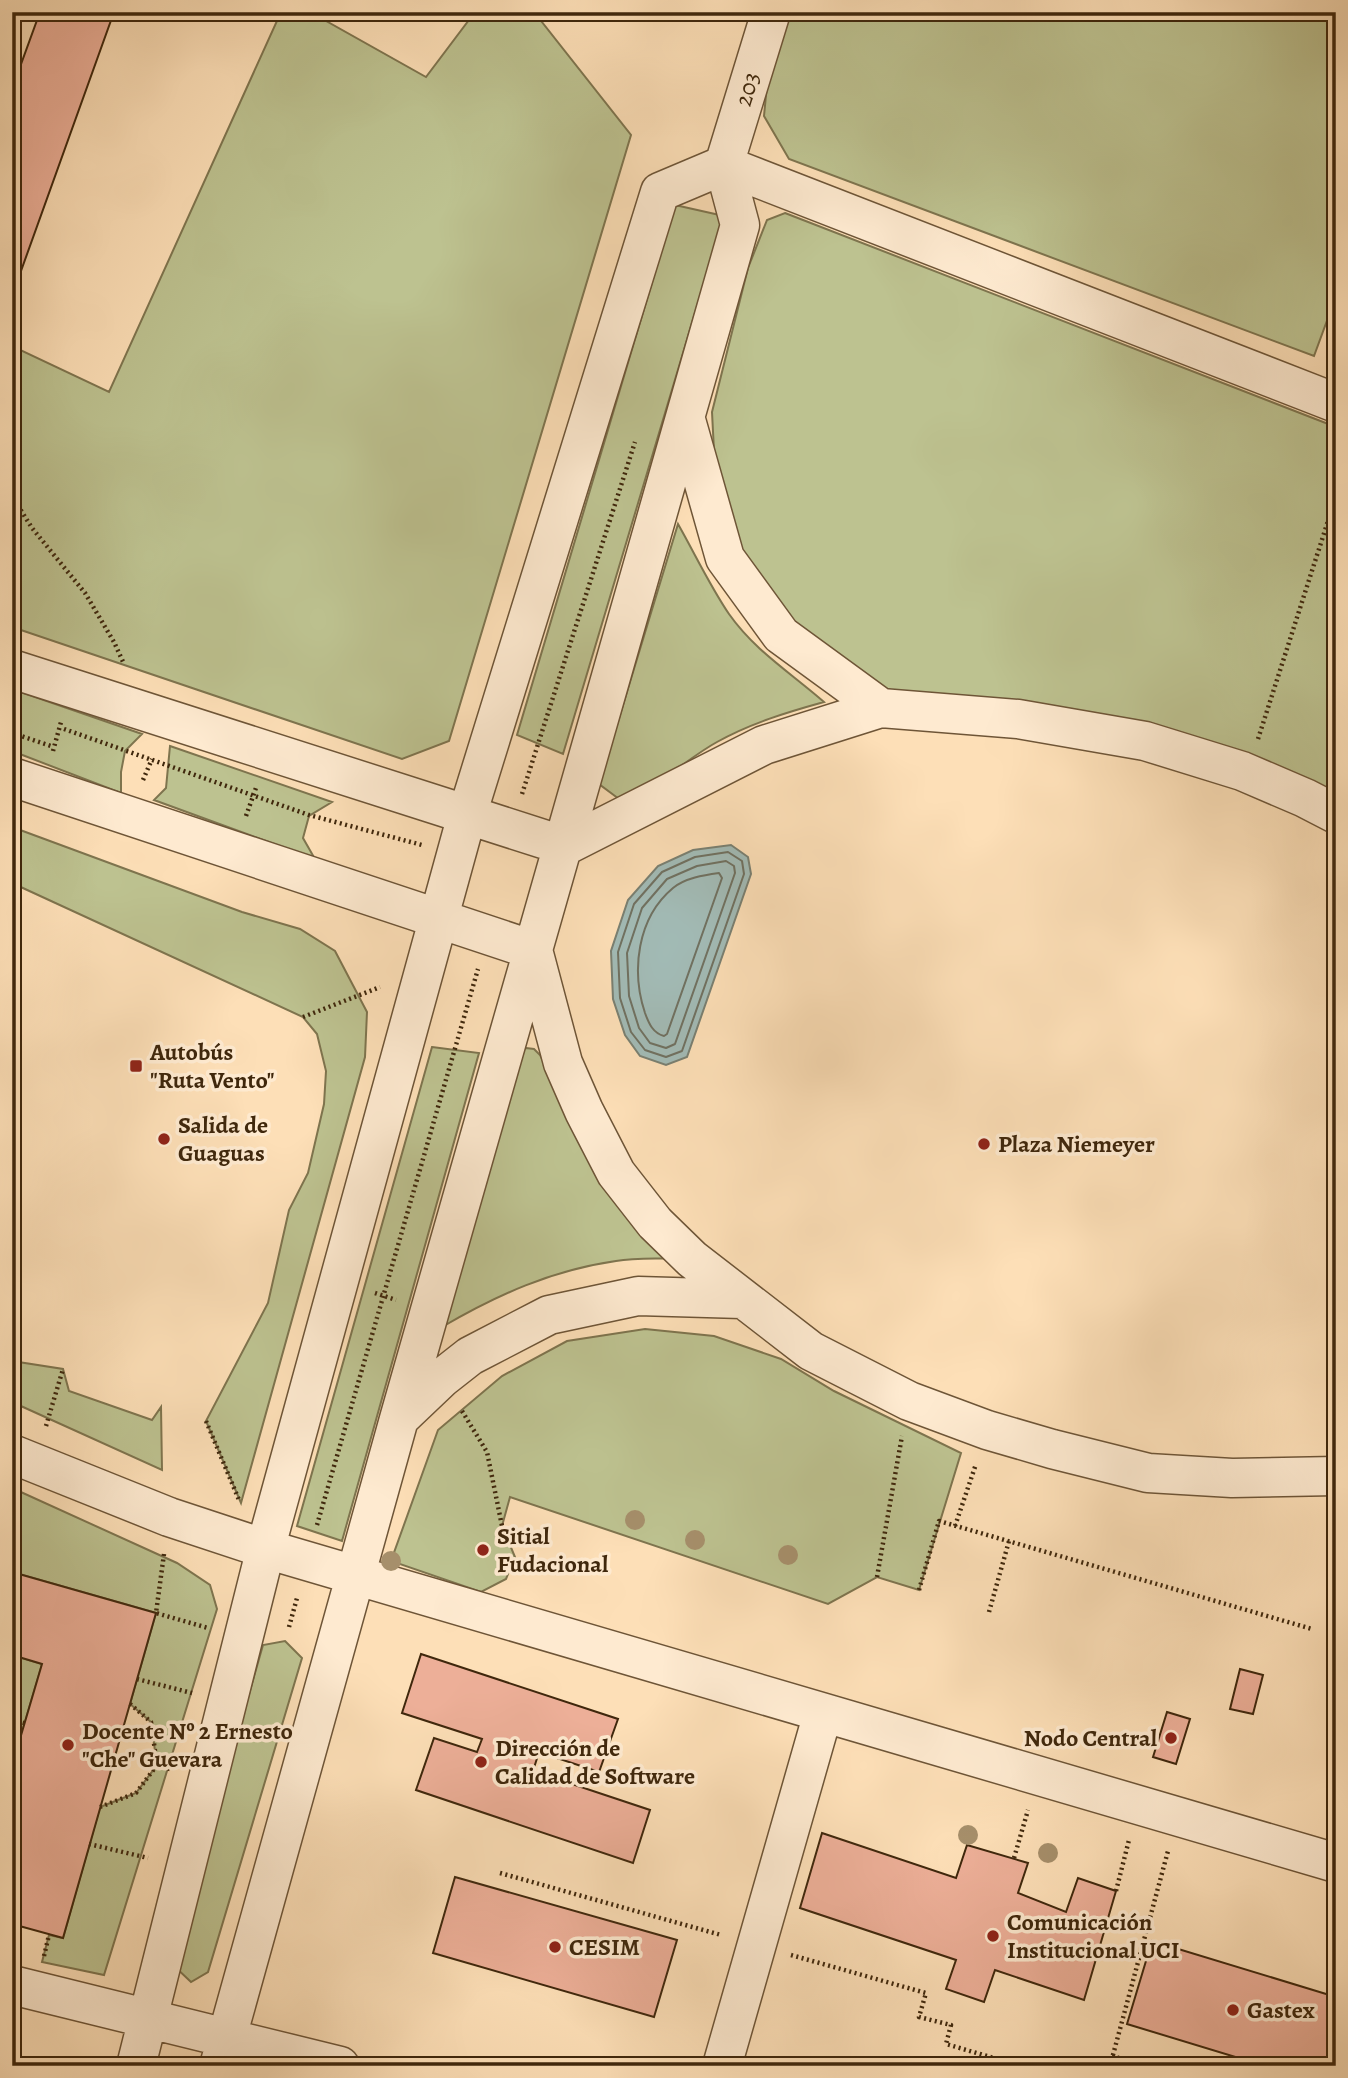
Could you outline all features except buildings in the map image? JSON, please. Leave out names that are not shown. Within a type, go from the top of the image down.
[{"type":"street","name":"203","points":[[724,165],[771,12]]},
{"type":"street","points":[[223,2052],[399,1419],[565,846],[740,225],[724,165]]},
{"type":"street","points":[[136,2066],[242,1639],[467,815],[660,192],[724,165],[1334,396]]},
{"type":"street","points":[[685,420],[725,558],[781,635],[881,708]]},
{"type":"street","points":[[12,669],[565,846],[764,745],[881,708],[1018,719],[1144,741],[1242,771],[1336,814]]},
{"type":"street","points":[[27,782],[533,950]]},
{"type":"street","points":[[533,950],[563,1063],[583,1111],[616,1173],[655,1223],[692,1259],[811,1351],[909,1401],[987,1430],[1052,1450],[1148,1473],[1330,1480]]},
{"type":"street","points":[[399,1419],[442,1378],[470,1356],[549,1315],[639,1296],[742,1299]]},
{"type":"street","points":[[24,1459],[169,1517],[269,1539],[306,1562],[1336,1863]]},
{"type":"street","points":[[722,2066],[823,1713]]},
{"type":"street","points":[[12,1985],[148,2018],[223,2052],[340,2066]]},
{"type":"path","points":[[511,829],[639,430]]},
{"type":"path","points":[[12,496],[32,528],[85,593],[156,715],[151,760],[130,816]]},
{"type":"path","points":[[1242,771],[1260,735],[1336,496]]},
{"type":"path","points":[[27,782],[59,727],[71,687]]},
{"type":"path","points":[[48,723],[309,815],[457,854]]},
{"type":"path","points":[[234,850],[268,751]]},
{"type":"path","points":[[289,1628],[488,935]]},
{"type":"path","points":[[303,1017],[426,968]]},
{"type":"path","points":[[340,1281],[430,1311]]},
{"type":"path","points":[[24,1459],[63,1369]]},
{"type":"path","points":[[442,1378],[487,1452],[502,1526]]},
{"type":"path","points":[[877,1577],[909,1401]]},
{"type":"path","points":[[206,1421],[241,1503],[269,1539]]},
{"type":"path","points":[[955,1526],[987,1430]]},
{"type":"path","points":[[169,1517],[156,1613],[242,1639]]},
{"type":"path","points":[[919,1590],[939,1521],[1312,1629]]},
{"type":"path","points":[[989,1612],[1009,1541]]},
{"type":"path","points":[[137,1679],[227,1702]]},
{"type":"path","points":[[100,1807],[136,1793],[158,1765],[151,1722],[130,1704]]},
{"type":"path","points":[[12,1720],[24,1723]]},
{"type":"path","points":[[158,1765],[207,1779]]},
{"type":"path","points":[[1014,1858],[1038,1776]]},
{"type":"path","points":[[1116,1891],[1138,1805]]},
{"type":"path","points":[[1110,2066],[1177,1817]]},
{"type":"path","points":[[89,1844],[186,1867]]},
{"type":"path","points":[[1112,2056],[1147,2066]]},
{"type":"green space","points":[[281,12],[310,12],[426,77],[475,12],[534,12],[631,135],[449,741],[402,759],[12,627],[12,346],[109,392]]},
{"type":"green space","points":[[786,12],[1336,12],[1336,296],[1314,356],[789,159],[764,116],[769,64]]},
{"type":"green space","points":[[675,205],[724,216],[563,754],[517,735]]},
{"type":"green space","points":[[785,213],[1336,427],[1336,799],[880,687],[806,637],[750,571],[716,490],[712,412],[748,268],[767,220]]},
{"type":"green space","points":[[678,524],[715,592],[739,627],[824,702],[730,735],[658,782],[619,799],[599,784]]},
{"type":"green space","points":[[12,689],[142,734],[125,751],[121,793],[12,751]]},
{"type":"green space","points":[[170,746],[332,802],[309,816],[303,838],[315,859],[154,800],[166,788]]},
{"type":"green space","points":[[12,827],[242,912],[300,929],[335,951],[367,1012],[365,1057],[241,1503],[206,1421],[268,1303],[289,1210],[308,1173],[324,1104],[326,1071],[317,1034],[303,1017],[12,883]]},
{"type":"green space","points":[[432,1047],[479,1053],[342,1541],[297,1526]]},
{"type":"green space","points":[[526,1048],[534,1049],[540,1055],[591,1152],[675,1258],[623,1260],[547,1277],[483,1304],[442,1327],[519,1052]]},
{"type":"green space","points":[[645,1329],[714,1336],[781,1359],[834,1391],[961,1453],[919,1590],[877,1577],[828,1604],[510,1497],[502,1526],[515,1557],[506,1579],[481,1592],[391,1561],[438,1430],[502,1376],[567,1341]]},
{"type":"green space","points":[[12,1361],[63,1369],[69,1391],[152,1420],[161,1407],[162,1470],[12,1402]]},
{"type":"green space","points":[[12,1488],[177,1563],[210,1585],[217,1609],[104,1975],[42,1962],[49,1935],[63,1938],[100,1807],[136,1793],[157,1765],[151,1722],[130,1704],[156,1613],[12,1572]]},
{"type":"green space","points":[[285,1641],[302,1658],[208,1972],[191,1982],[172,1964],[263,1645]]},
{"type":"green space","points":[[12,1655],[42,1664],[12,1766]]},
{"type":"water","points":[[731,845],[748,857],[751,874],[687,1057],[666,1065],[640,1056],[625,1035],[613,999],[611,951],[628,900],[658,866],[693,850]]},
{"type":"place","name":"Autobús \"Ruta Vento\"","points":[[136,1066]]},
{"type":"place","name":"Salida de Guaguas","points":[[164,1139]]},
{"type":"place","name":"Plaza Niemeyer","points":[[984,1144]]},
{"type":"place","name":"Sitial Fudacional","points":[[483,1550]]},
{"type":"place","name":"Nodo Central","points":[[1171,1738]]},
{"type":"place","name":"Docente Nº 2 Ernesto \"Che\" Guevara","points":[[68,1745]]},
{"type":"place","name":"Dirección de Calidad de Software","points":[[481,1762]]},
{"type":"place","name":"Comunicación Institucional UCI","points":[[993,1936]]},
{"type":"place","name":"CESIM","points":[[555,1947]]},
{"type":"place","name":"Gastex","points":[[1233,2010]]}]
